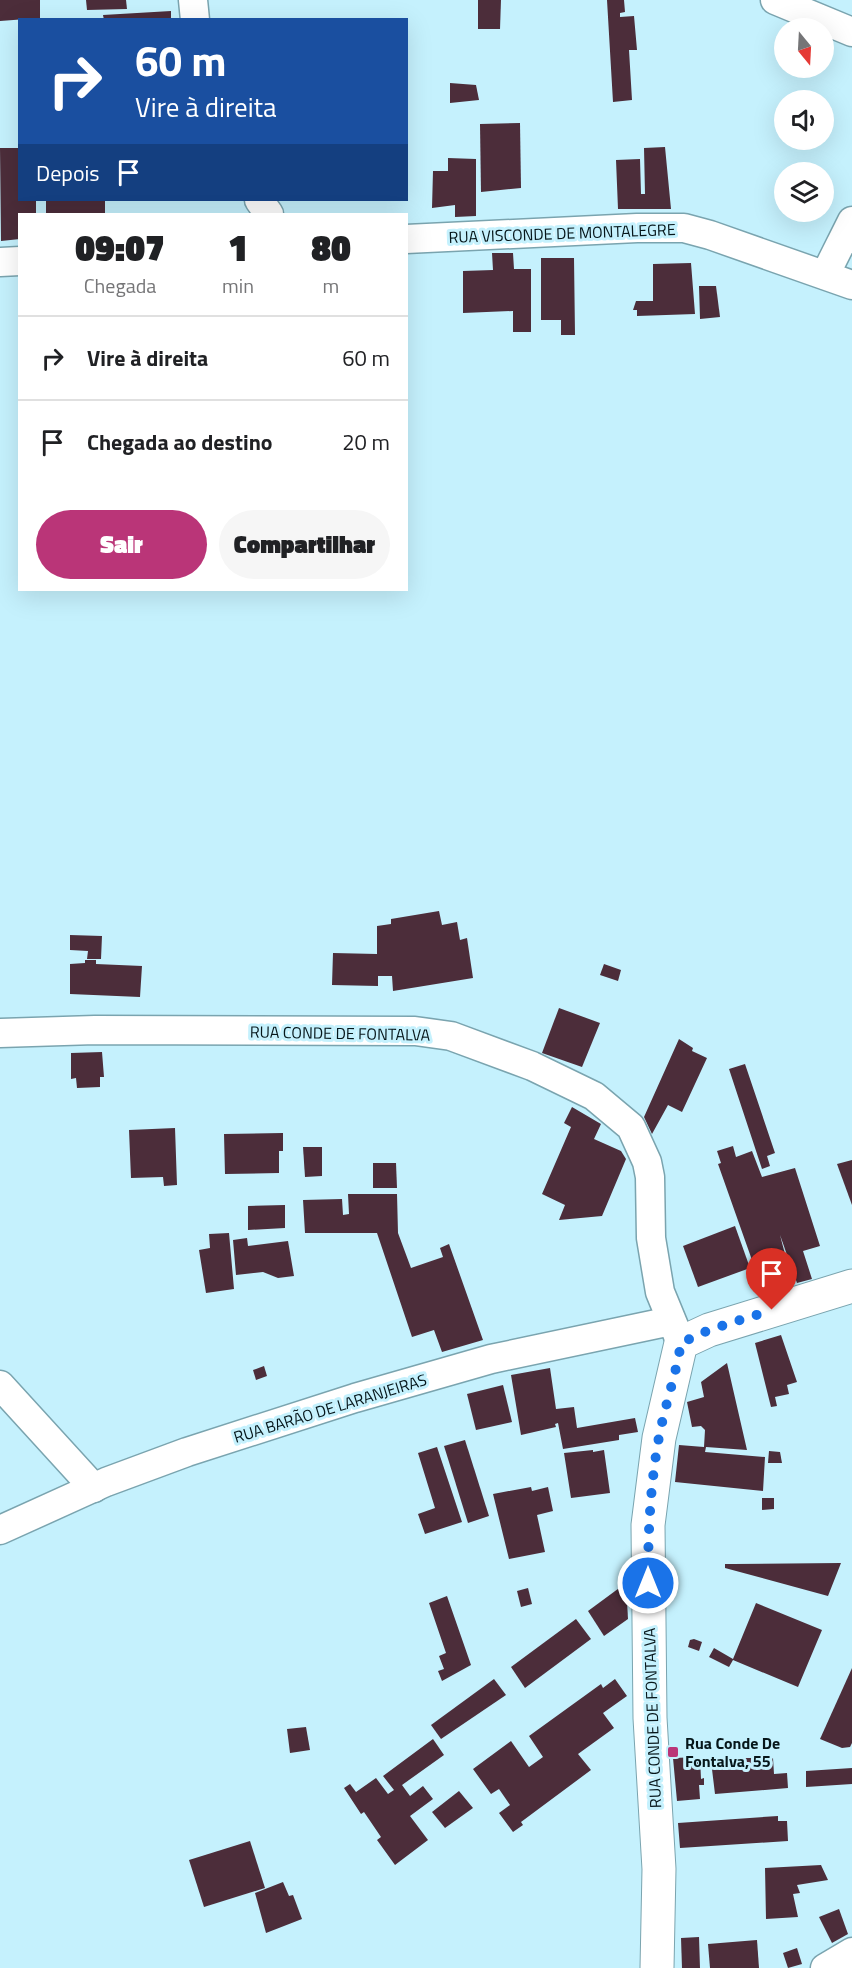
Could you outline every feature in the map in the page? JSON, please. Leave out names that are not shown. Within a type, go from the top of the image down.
[{"type":"main road","name":"RUA BARÃO DE LARANJEIRAS","points":[[676,1332],[709,1330],[852,1286]]},
{"type":"main road","name":"RUA CONDE DE FONTALVA","points":[[657,1968],[659,1869],[650,1718],[648,1525],[676,1332]]},
{"type":"street","points":[[193,0],[195,18]]},
{"type":"street","points":[[775,0],[852,32]]},
{"type":"street","points":[[825,275],[852,221]]},
{"type":"street","name":"RUA VISCONDE DE MONTALEGRE","points":[[408,239],[637,228],[684,228],[852,285]]},
{"type":"street","points":[[0,262],[18,261]]},
{"type":"street","name":"RUA CONDE DE FONTALVA","points":[[0,1033],[95,1030],[415,1031],[451,1036],[532,1066],[594,1096],[631,1127],[649,1169],[651,1238],[660,1292],[676,1332]]},
{"type":"street","name":"RUA BARÃO DE LARANJEIRAS","points":[[0,1530],[94,1488],[187,1452],[355,1398],[491,1359],[676,1332]]},
{"type":"street","points":[[0,1385],[94,1488]]},
{"type":"street","points":[[825,1968],[852,1952]]},
{"type":"building","points":[[0,0],[40,0],[40,18],[0,21]]},
{"type":"building","points":[[86,0],[126,0],[127,9],[87,10]]},
{"type":"building","points":[[478,0],[501,0],[500,29],[478,29]]},
{"type":"building","points":[[607,0],[624,0],[625,12],[620,13],[620,17],[634,16],[637,50],[629,50],[632,100],[613,102]]},
{"type":"building","points":[[171,11],[171,18],[104,18],[103,15]]},
{"type":"building","points":[[450,83],[476,85],[479,100],[450,103]]},
{"type":"building","points":[[520,123],[521,188],[481,192],[480,124]]},
{"type":"building","points":[[665,147],[671,209],[618,209],[616,160],[640,159],[641,194],[645,194],[644,148]]},
{"type":"building","points":[[0,148],[18,148],[18,201],[36,201],[36,213],[18,213],[18,239],[1,241]]},
{"type":"building","points":[[448,158],[476,159],[476,216],[455,217],[455,205],[432,208],[433,171],[448,171]]},
{"type":"building","points":[[46,201],[105,201],[105,213],[46,213]]},
{"type":"building","points":[[492,253],[513,253],[514,269],[531,269],[531,332],[513,332],[513,311],[463,313],[463,271],[493,270]]},
{"type":"building","points":[[541,258],[574,258],[575,335],[561,335],[561,320],[541,320]]},
{"type":"building","points":[[691,263],[695,314],[637,316],[637,310],[633,310],[636,301],[653,301],[653,264]]},
{"type":"building","points":[[699,286],[716,286],[720,317],[700,319]]},
{"type":"building","points":[[439,911],[442,925],[457,922],[460,940],[467,938],[473,978],[393,991],[392,976],[378,976],[378,986],[332,985],[333,953],[377,954],[377,926],[391,924],[391,919]]},
{"type":"building","points":[[70,935],[102,936],[101,959],[87,959],[88,951],[70,950]]},
{"type":"building","points":[[85,960],[96,960],[96,964],[142,966],[140,997],[70,994],[70,964],[85,963]]},
{"type":"building","points":[[604,964],[621,970],[618,981],[600,975]]},
{"type":"building","points":[[559,1008],[600,1023],[582,1067],[542,1053]]},
{"type":"building","points":[[679,1039],[693,1048],[692,1051],[707,1058],[682,1112],[668,1105],[652,1134],[644,1117]]},
{"type":"building","points":[[102,1052],[104,1077],[100,1077],[100,1087],[77,1088],[76,1078],[71,1079],[71,1053]]},
{"type":"building","points":[[745,1064],[775,1153],[767,1156],[770,1166],[762,1169],[729,1069]]},
{"type":"building","points":[[572,1107],[601,1124],[594,1139],[621,1151],[626,1159],[602,1216],[559,1220],[565,1205],[542,1194],[571,1127],[564,1123]]},
{"type":"building","points":[[175,1128],[177,1185],[164,1186],[163,1177],[131,1178],[129,1130]]},
{"type":"building","points":[[283,1133],[283,1151],[279,1151],[279,1173],[225,1174],[224,1134]]},
{"type":"building","points":[[733,1146],[736,1157],[752,1151],[762,1177],[795,1168],[820,1246],[803,1251],[812,1279],[797,1283],[780,1235],[792,1281],[764,1294],[718,1164],[721,1163],[717,1151]]},
{"type":"building","points":[[303,1147],[322,1147],[322,1176],[305,1177]]},
{"type":"building","points":[[852,1160],[852,1205],[837,1164]]},
{"type":"building","points":[[373,1163],[396,1163],[397,1188],[373,1188]]},
{"type":"building","points":[[348,1194],[397,1194],[398,1233],[411,1268],[443,1257],[440,1248],[449,1244],[483,1340],[442,1352],[434,1330],[412,1337],[377,1233],[305,1233],[303,1200],[342,1199],[343,1215],[349,1214]]},
{"type":"building","points":[[285,1205],[285,1228],[248,1230],[248,1206]]},
{"type":"building","points":[[735,1226],[750,1268],[698,1287],[683,1246]]},
{"type":"building","points":[[229,1233],[234,1289],[206,1293],[199,1250],[210,1248],[209,1234]]},
{"type":"building","points":[[247,1238],[248,1246],[288,1241],[294,1276],[278,1278],[263,1272],[236,1275],[233,1240]]},
{"type":"building","points":[[781,1335],[797,1382],[787,1385],[789,1394],[775,1397],[777,1406],[771,1407],[755,1343]]},
{"type":"building","points":[[727,1363],[747,1450],[706,1447],[705,1452],[765,1457],[763,1491],[675,1482],[679,1445],[704,1447],[705,1430],[701,1426],[692,1427],[687,1402],[704,1397],[701,1382]]},
{"type":"building","points":[[264,1366],[267,1376],[256,1380],[253,1370]]},
{"type":"building","points":[[550,1368],[556,1409],[574,1407],[577,1428],[635,1418],[638,1432],[619,1435],[619,1440],[563,1449],[558,1423],[555,1424],[556,1427],[521,1435],[511,1375]]},
{"type":"building","points":[[503,1385],[512,1422],[476,1430],[467,1394]]},
{"type":"building","points":[[465,1440],[489,1516],[468,1523],[444,1446]]},
{"type":"building","points":[[437,1447],[462,1522],[425,1534],[418,1514],[435,1508],[418,1453]]},
{"type":"building","points":[[593,1450],[593,1452],[604,1450],[610,1493],[571,1498],[564,1453]]},
{"type":"building","points":[[769,1451],[780,1452],[782,1463],[768,1463]]},
{"type":"building","points":[[531,1487],[532,1491],[548,1487],[553,1511],[537,1515],[545,1552],[509,1559],[493,1494]]},
{"type":"building","points":[[762,1498],[774,1498],[774,1509],[762,1510]]},
{"type":"building","points":[[841,1563],[828,1596],[725,1568],[725,1564]]},
{"type":"building","points":[[626,1583],[628,1619],[604,1636],[588,1611]]},
{"type":"building","points":[[528,1588],[532,1604],[521,1607],[517,1591]]},
{"type":"building","points":[[447,1596],[471,1665],[442,1681],[438,1671],[444,1669],[439,1656],[446,1653],[429,1603]]},
{"type":"building","points":[[756,1603],[822,1630],[798,1687],[733,1660],[729,1667],[709,1657],[714,1648],[733,1659]]},
{"type":"building","points":[[576,1619],[591,1639],[525,1688],[511,1667]]},
{"type":"building","points":[[690,1640],[702,1642],[699,1651],[688,1647]]},
{"type":"building","points":[[852,1668],[852,1743],[850,1747],[842,1748],[820,1739]]},
{"type":"building","points":[[494,1679],[506,1695],[441,1739],[431,1725]]},
{"type":"building","points":[[615,1679],[627,1696],[603,1713],[614,1728],[578,1754],[591,1770],[521,1822],[523,1825],[513,1832],[499,1813],[510,1805],[499,1789],[491,1794],[473,1769],[511,1741],[529,1767],[543,1757],[529,1736],[601,1684],[603,1688]]},
{"type":"building","points":[[306,1727],[310,1750],[290,1753],[287,1729]]},
{"type":"building","points":[[433,1739],[444,1755],[402,1785],[410,1796],[423,1786],[433,1799],[410,1816],[428,1840],[395,1865],[377,1840],[381,1837],[364,1812],[361,1814],[344,1788],[350,1784],[356,1792],[376,1778],[388,1794],[394,1790],[383,1776]]},
{"type":"building","points":[[700,1757],[701,1779],[704,1778],[704,1785],[699,1785],[700,1799],[677,1801],[673,1758]]},
{"type":"building","points":[[731,1758],[773,1758],[774,1774],[787,1773],[788,1788],[715,1794],[711,1761]]},
{"type":"building","points":[[852,1768],[852,1784],[806,1787],[806,1771]]},
{"type":"building","points":[[459,1791],[473,1808],[445,1828],[432,1812]]},
{"type":"building","points":[[778,1816],[778,1821],[787,1821],[788,1841],[680,1848],[678,1823]]},
{"type":"building","points":[[250,1841],[265,1888],[204,1907],[189,1860]]},
{"type":"building","points":[[821,1865],[828,1880],[797,1885],[800,1893],[793,1894],[798,1917],[766,1919],[765,1868]]},
{"type":"building","points":[[283,1882],[289,1896],[293,1895],[302,1919],[266,1933],[255,1893]]},
{"type":"building","points":[[839,1909],[848,1934],[832,1943],[819,1917]]},
{"type":"building","points":[[699,1937],[700,1968],[682,1968],[681,1938]]},
{"type":"building","points":[[757,1940],[759,1968],[710,1968],[708,1944]]},
{"type":"building","points":[[797,1948],[802,1964],[788,1968],[783,1953]]},
{"type":"place","name":"Rua Conde De Fontalva, 55","points":[[673,1752]]},
{"type":"route","points":[[648,1583],[648,1525],[653,1478],[659,1438],[678,1364],[681,1343],[709,1330],[772,1310]]}]
